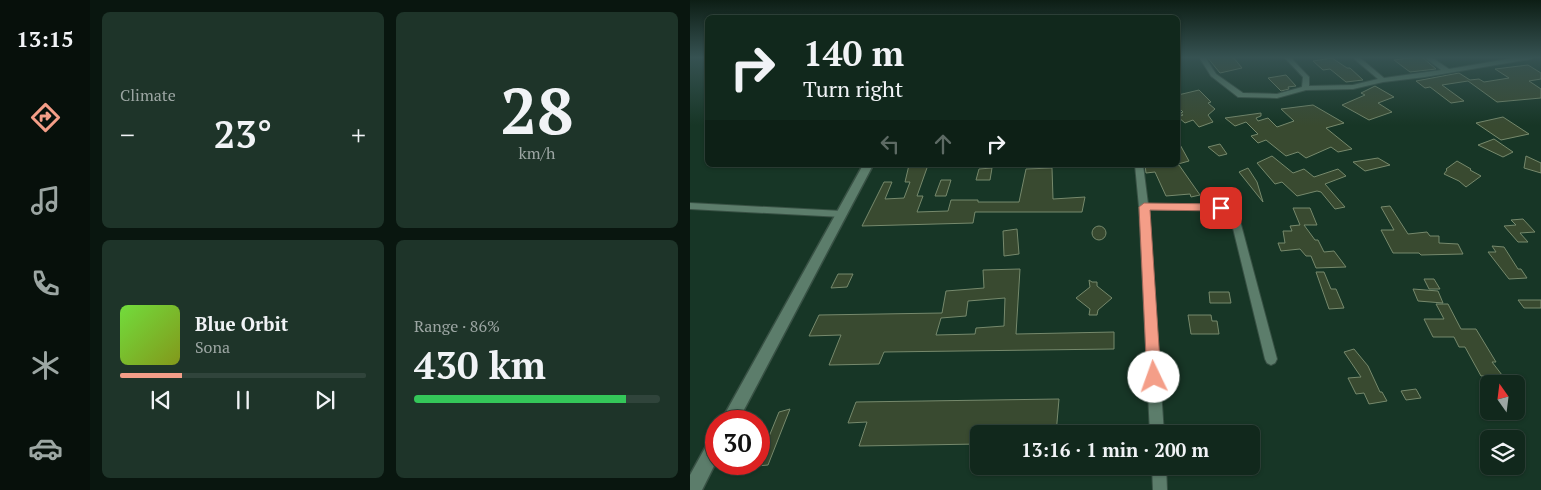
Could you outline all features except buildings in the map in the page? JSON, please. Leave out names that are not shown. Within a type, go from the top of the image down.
[{"type":"main road","points":[[735,410],[867,167]]},
{"type":"main road","points":[[692,490],[705,466]]},
{"type":"street","points":[[1221,80],[1241,95],[1277,96],[1306,88],[1353,87],[1383,80]]},
{"type":"street","points":[[1306,80],[1306,88]]},
{"type":"street","points":[[1139,167],[1144,207],[1156,425]]},
{"type":"street","points":[[690,206],[842,214]]},
{"type":"street","points":[[1144,207],[1221,208],[1229,210],[1236,219],[1270,359]]},
{"type":"street","points":[[1159,475],[1160,490]]},
{"type":"route","points":[[1154,377],[1144,207],[1221,208]]}]
